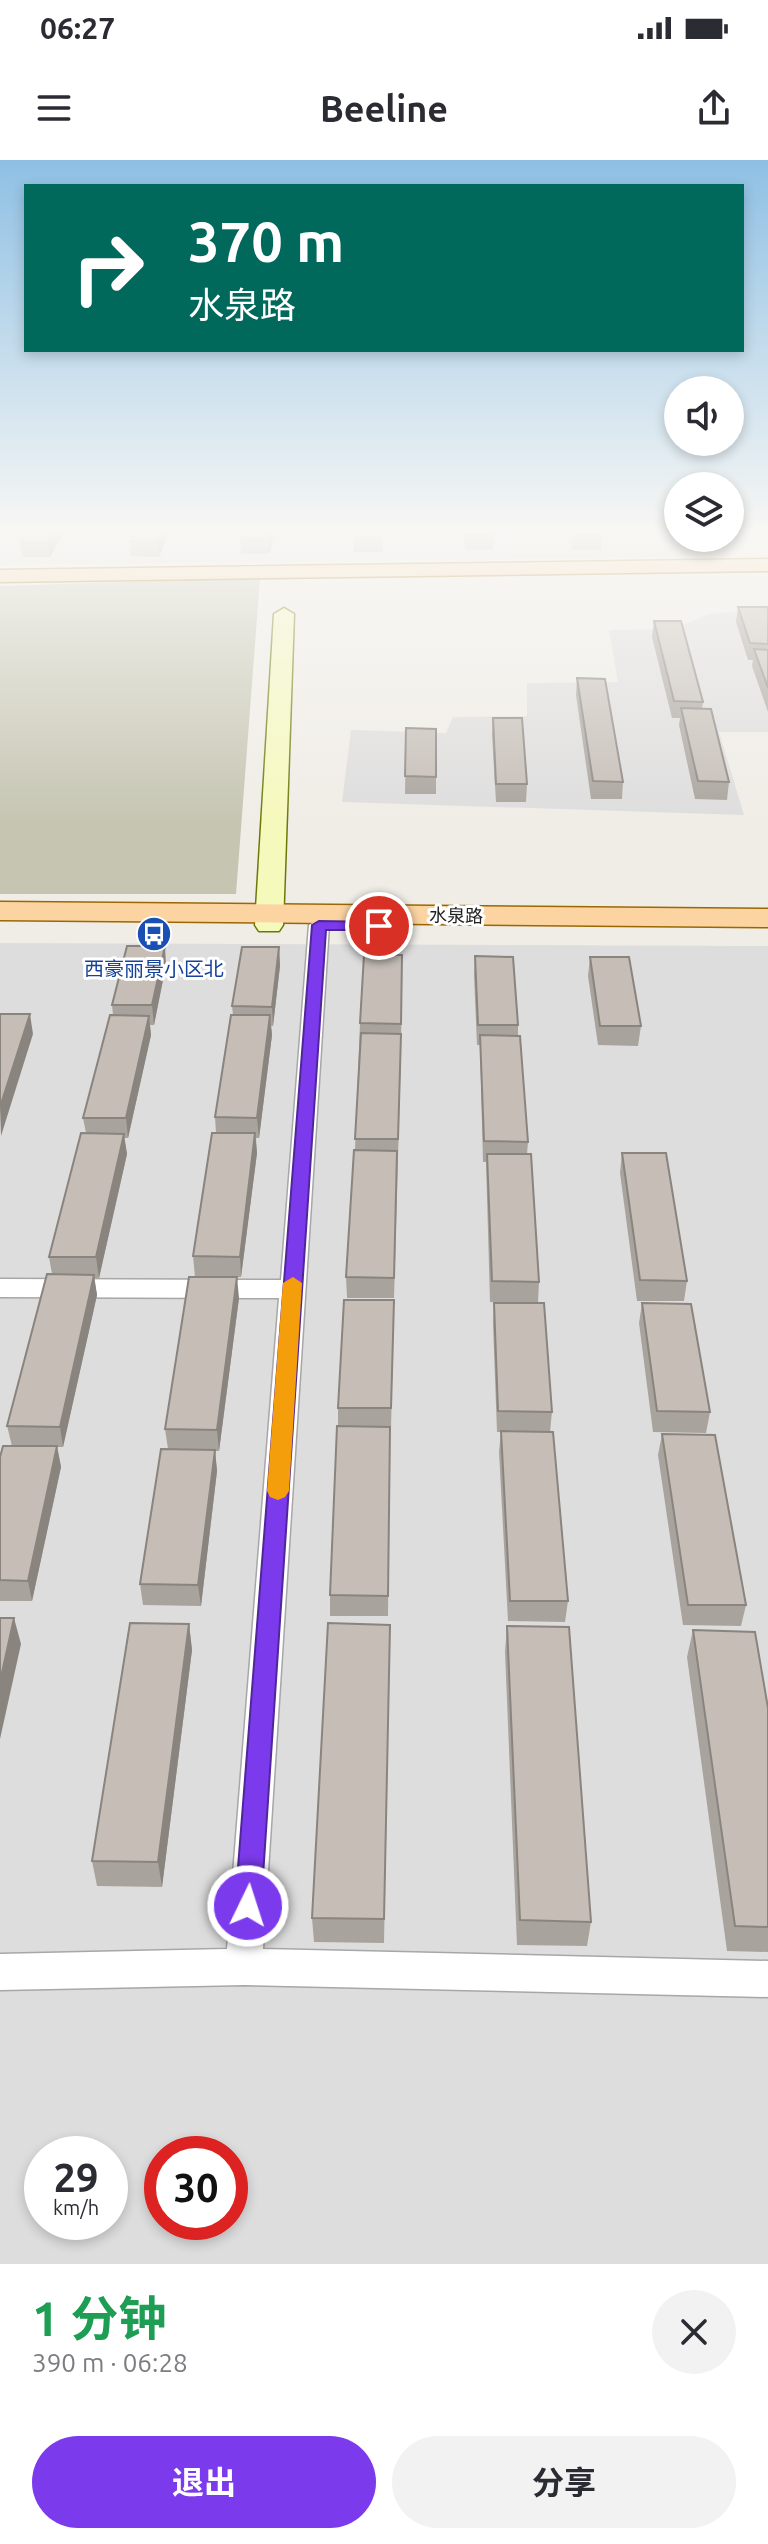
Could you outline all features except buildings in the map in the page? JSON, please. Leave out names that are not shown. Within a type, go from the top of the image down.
[{"type":"main road","name":"水泉路","points":[[0,911],[269,919],[319,925],[768,929]]},
{"type":"main road","name":"水泉路","points":[[0,923],[768,918]]},
{"type":"street","points":[[269,919],[283,626]]},
{"type":"street","points":[[244,1967],[319,925]]},
{"type":"street","points":[[0,1288],[292,1289]]},
{"type":"street","points":[[0,1972],[244,1967],[768,1979]]},
{"type":"shaded area","points":[[0,626],[256,626],[236,894],[0,894]]},
{"type":"shaded area","points":[[680,626],[768,626],[768,732],[719,732],[744,815],[342,802],[351,730],[446,733],[453,717],[527,716],[527,683],[618,682],[609,630],[674,629]]},
{"type":"shaded area","points":[[0,943],[768,946],[768,2264],[0,2264]]},
{"type":"slow traffic","points":[[278,1491],[293,1283]]},
{"type":"place","name":"西豪丽景小区北","points":[[154,934]]},
{"type":"route","points":[[248,1906],[319,925],[379,926]]}]
